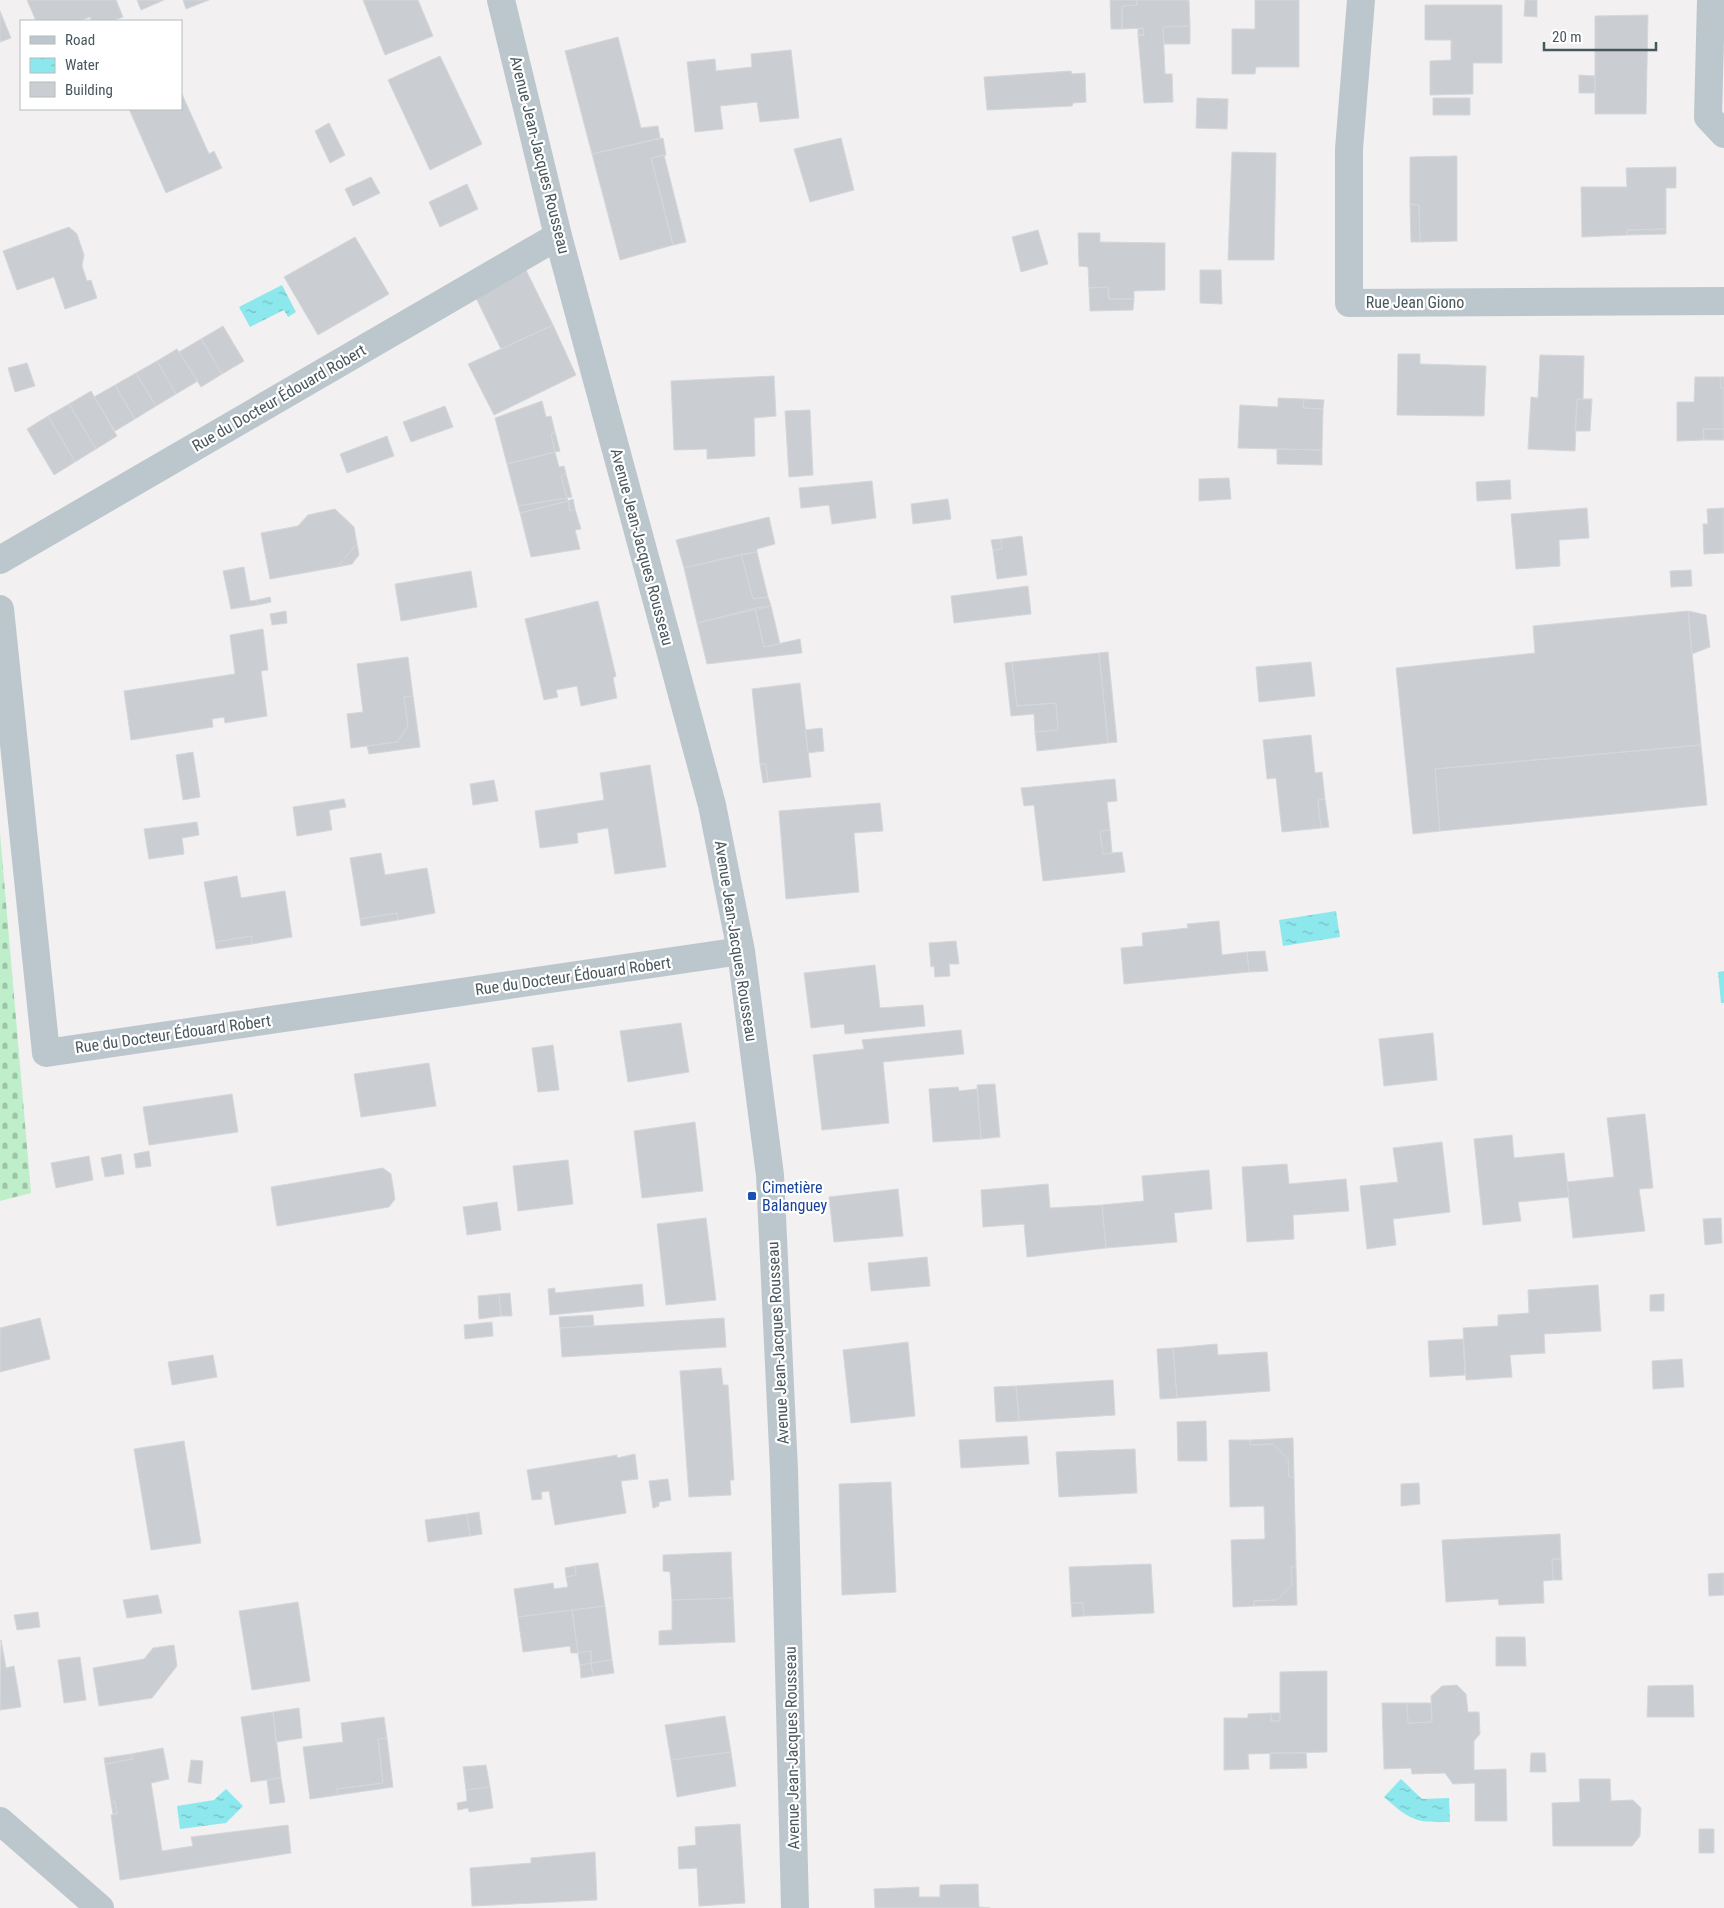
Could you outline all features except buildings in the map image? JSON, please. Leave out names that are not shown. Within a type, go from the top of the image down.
[{"type":"street","name":"Avenue Jean-Jacques Rousseau","points":[[501,0],[558,236],[712,805],[741,951],[770,1175],[784,1470],[796,1908]]},
{"type":"street","name":"Rue Jean Giono","points":[[1361,0],[1349,149],[1349,303],[1724,301]]},
{"type":"street","points":[[1711,0],[1708,117],[1724,134]]},
{"type":"street","name":"Rue du Docteur Édouard Robert","points":[[0,560],[558,236]]},
{"type":"street","name":"Rue du Docteur Édouard Robert","points":[[0,610],[46,1053],[741,951]]},
{"type":"street","points":[[0,1822],[100,1908]]},
{"type":"green space","points":[[0,833],[31,1193],[0,1201]]},
{"type":"water","points":[[282,285],[296,312],[288,317],[284,310],[250,327],[239,307]]},
{"type":"water","points":[[1336,911],[1340,937],[1283,946],[1279,920]]},
{"type":"water","points":[[1724,971],[1724,1003],[1721,1003],[1718,972]]},
{"type":"water","points":[[1401,1779],[1422,1799],[1449,1798],[1450,1822],[1429,1822],[1414,1819],[1400,1811],[1384,1797]]},
{"type":"water","points":[[226,1789],[243,1806],[226,1823],[180,1829],[177,1806],[214,1800]]},
{"type":"place","name":"Cimetière Balanguey","points":[[752,1196]]}]
